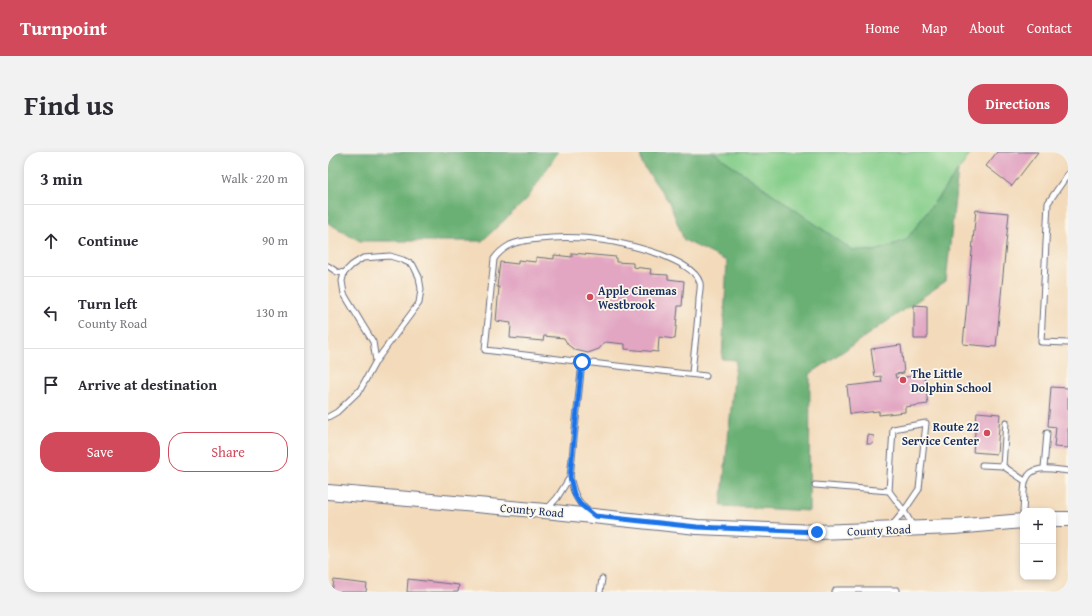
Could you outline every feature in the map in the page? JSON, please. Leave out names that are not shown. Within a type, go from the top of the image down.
[{"type":"main road","name":"County Road","points":[[328,492],[545,511],[697,527],[817,532],[954,527],[1020,517]]},
{"type":"main road","points":[[1056,519],[1068,519]]},
{"type":"lane","points":[[1068,174],[1048,202],[1041,342],[1068,343]]},
{"type":"lane","points":[[692,374],[700,283],[690,270],[675,260],[646,249],[618,242],[591,238],[559,237],[531,240],[511,245],[499,252],[494,259],[484,350],[706,376]]},
{"type":"lane","points":[[328,417],[337,412],[360,390],[376,361],[419,303],[421,289],[419,277],[413,265],[390,256],[363,258],[352,265],[344,273],[342,281],[344,294],[373,342],[376,361]]},
{"type":"lane","points":[[328,266],[337,272],[344,273]]},
{"type":"lane","points":[[582,362],[570,477],[574,494],[580,504],[595,516]]},
{"type":"lane","points":[[1003,466],[1006,422]]},
{"type":"lane","points":[[889,530],[904,511],[919,490],[926,423],[894,429],[889,491],[904,511],[915,528]]},
{"type":"lane","points":[[1044,468],[1047,433]]},
{"type":"lane","points":[[982,465],[1003,466],[1025,481]]},
{"type":"lane","points":[[1024,508],[1025,481],[1028,475],[1036,470],[1044,468],[1068,471]]},
{"type":"lane","points":[[545,511],[557,498],[570,477]]},
{"type":"lane","points":[[815,485],[889,491]]},
{"type":"lane","points":[[600,592],[602,579]]},
{"type":"lane","points":[[835,592],[836,590],[897,590],[897,592]]},
{"type":"green space","points":[[328,152],[558,152],[527,199],[482,241],[360,241],[328,223]]},
{"type":"green space","points":[[640,152],[713,152],[852,250],[875,251],[906,240],[958,171],[946,281],[810,374],[809,511],[721,506],[736,360],[722,359],[727,261],[684,240],[669,202],[642,164]]},
{"type":"green space","points":[[713,152],[972,152],[906,240],[875,251],[852,250]]},
{"type":"building","points":[[997,152],[1038,152],[1012,186],[986,166]]},
{"type":"building","points":[[976,210],[1009,213],[996,347],[963,344]]},
{"type":"building","name":"Apple Cinemas Westbrook","points":[[572,253],[616,257],[616,262],[633,263],[633,267],[651,269],[650,274],[668,275],[668,279],[684,281],[682,306],[678,306],[675,339],[659,337],[658,352],[625,349],[625,344],[605,342],[599,349],[588,353],[575,350],[568,345],[564,338],[544,336],[543,341],[510,338],[511,323],[496,321],[499,287],[497,287],[500,262],[518,264],[518,260],[536,262],[536,257],[554,259],[554,255],[572,257]]},
{"type":"building","points":[[914,305],[927,306],[927,339],[914,339]]},
{"type":"building","name":"The Little Dolphin School","points":[[901,345],[904,373],[895,374],[896,378],[924,375],[928,404],[905,407],[905,412],[879,415],[879,411],[850,414],[847,386],[882,382],[881,376],[875,377],[871,349]]},
{"type":"building","points":[[1051,387],[1068,388],[1068,448],[1054,447],[1056,427],[1048,426]]},
{"type":"building","name":"Route 22 Service Center","points":[[977,412],[1000,414],[997,454],[973,452]]},
{"type":"building","points":[[868,435],[874,436],[873,444],[867,444]]},
{"type":"building","points":[[408,579],[459,585],[458,592],[407,592]]},
{"type":"building","points":[[334,580],[367,584],[366,592],[332,592]]},
{"type":"place","name":"Apple Cinemas Westbrook","points":[[590,297]]},
{"type":"place","name":"The Little Dolphin School","points":[[903,380]]},
{"type":"place","name":"Route 22 Service Center","points":[[987,433]]},
{"type":"route","points":[[582,362],[570,477],[574,494],[580,504],[595,516],[697,527],[817,532]]}]
